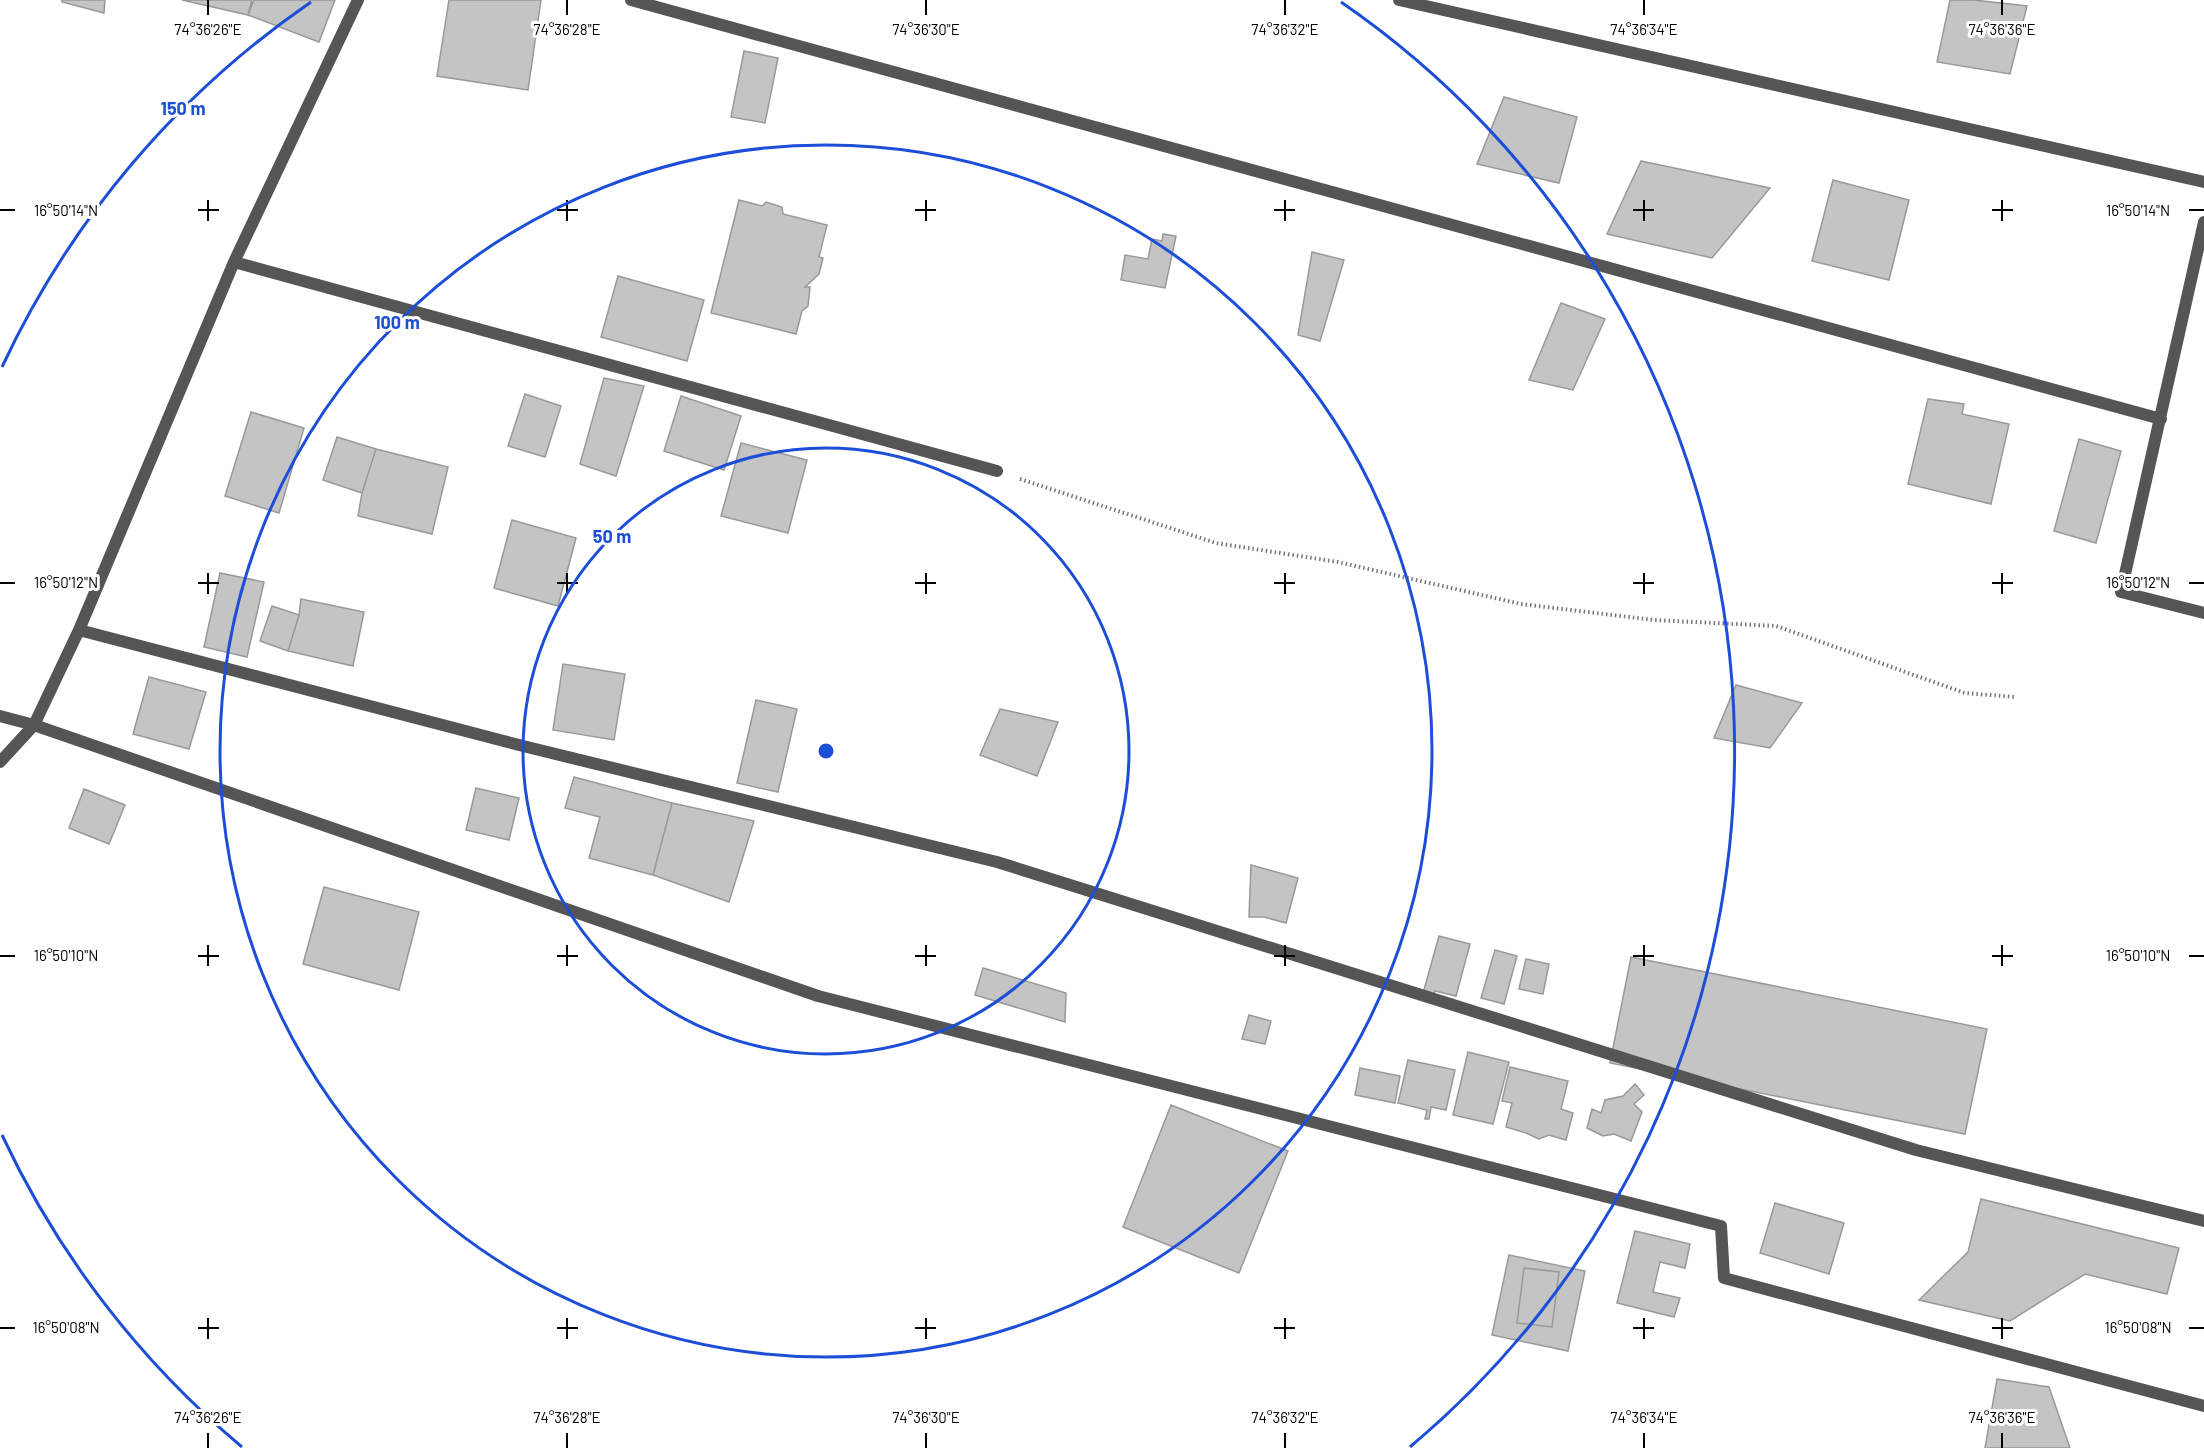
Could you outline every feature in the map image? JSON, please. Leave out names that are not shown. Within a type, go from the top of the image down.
[{"type":"street","points":[[0,762],[34,725],[79,630],[234,262],[358,0]]},
{"type":"street","points":[[631,0],[2161,419]]},
{"type":"street","points":[[1399,0],[2204,182]]},
{"type":"street","points":[[2204,222],[2121,592],[2204,613]]},
{"type":"street","points":[[234,262],[997,471]]},
{"type":"street","points":[[79,630],[523,746],[997,862],[1916,1150],[2204,1221]]},
{"type":"street","points":[[0,716],[34,725],[818,996],[1721,1226],[1724,1278],[2204,1406]]},
{"type":"path","points":[[997,471],[1216,543],[1338,562],[1521,604],[1654,620],[1776,626],[1965,693],[2015,697]]},
{"type":"building","points":[[62,0],[105,0],[104,13],[62,2]]},
{"type":"building","points":[[182,0],[252,0],[248,15]]},
{"type":"building","points":[[254,0],[335,0],[319,42],[248,15]]},
{"type":"building","points":[[449,0],[541,0],[528,90],[437,76]]},
{"type":"building","points":[[1950,0],[1974,0],[2027,6],[2010,74],[1937,62]]},
{"type":"building","points":[[744,51],[778,58],[765,123],[731,117]]},
{"type":"building","points":[[1504,97],[1577,117],[1559,183],[1477,164]]},
{"type":"building","points":[[1641,161],[1770,188],[1712,258],[1607,234]]},
{"type":"building","points":[[1833,180],[1909,200],[1889,280],[1812,261]]},
{"type":"building","points":[[739,200],[762,206],[766,202],[782,207],[783,214],[827,225],[819,257],[823,258],[819,274],[805,287],[810,287],[808,306],[802,311],[796,334],[711,313]]},
{"type":"building","points":[[1163,234],[1176,236],[1165,288],[1121,280],[1125,255],[1148,259],[1152,239],[1162,241]]},
{"type":"building","points":[[1312,252],[1344,260],[1320,341],[1298,335]]},
{"type":"building","points":[[618,276],[704,300],[687,361],[601,337]]},
{"type":"building","points":[[1561,303],[1605,319],[1573,390],[1529,380]]},
{"type":"building","points":[[604,378],[644,386],[616,476],[580,464]]},
{"type":"building","points":[[525,394],[561,406],[545,457],[508,446]]},
{"type":"building","points":[[681,396],[741,416],[724,470],[664,451]]},
{"type":"building","points":[[1928,399],[1964,404],[1962,414],[2009,424],[1991,504],[1908,484]]},
{"type":"building","points":[[251,412],[304,428],[279,513],[225,496]]},
{"type":"building","points":[[337,437],[376,449],[362,493],[323,480]]},
{"type":"building","points":[[2079,439],[2121,451],[2096,543],[2054,531]]},
{"type":"building","points":[[741,443],[807,460],[788,533],[721,516]]},
{"type":"building","points":[[376,449],[448,467],[432,534],[358,516],[362,493]]},
{"type":"building","points":[[512,520],[576,538],[558,606],[494,588]]},
{"type":"building","points":[[220,573],[264,582],[247,657],[204,647]]},
{"type":"building","points":[[301,599],[364,612],[353,666],[288,651],[299,615]]},
{"type":"building","points":[[272,606],[299,615],[288,651],[260,641]]},
{"type":"building","points":[[563,664],[625,674],[614,740],[553,730]]},
{"type":"building","points":[[149,677],[206,692],[189,749],[133,734]]},
{"type":"building","points":[[1736,685],[1802,703],[1770,748],[1714,738]]},
{"type":"building","points":[[756,700],[797,709],[778,792],[737,783]]},
{"type":"building","points":[[1000,709],[1058,722],[1037,776],[980,755]]},
{"type":"building","points":[[574,777],[672,803],[653,875],[589,858],[600,817],[565,808]]},
{"type":"building","points":[[476,788],[519,798],[509,840],[466,830]]},
{"type":"building","points":[[84,789],[125,805],[109,844],[69,828]]},
{"type":"building","points":[[672,803],[754,821],[729,902],[653,875]]},
{"type":"building","points":[[1251,865],[1298,878],[1286,923],[1264,917],[1249,917]]},
{"type":"building","points":[[324,887],[419,912],[399,990],[303,964]]},
{"type":"building","points":[[1439,936],[1470,944],[1456,996],[1435,991],[1432,1001],[1422,997]]},
{"type":"building","points":[[1495,950],[1517,956],[1504,1004],[1481,998]]},
{"type":"building","points":[[1631,957],[1987,1029],[1965,1134],[1610,1063]]},
{"type":"building","points":[[1526,959],[1549,964],[1543,994],[1519,989]]},
{"type":"building","points":[[983,968],[1066,993],[1065,1022],[975,995]]},
{"type":"building","points":[[1249,1015],[1271,1021],[1265,1044],[1242,1039]]},
{"type":"building","points":[[1468,1052],[1509,1062],[1493,1124],[1453,1115]]},
{"type":"building","points":[[1408,1060],[1455,1070],[1446,1110],[1431,1107],[1429,1119],[1425,1119],[1427,1110],[1398,1103]]},
{"type":"building","points":[[1510,1067],[1568,1081],[1561,1109],[1573,1113],[1566,1140],[1549,1135],[1539,1139],[1506,1127],[1512,1103],[1502,1101]]},
{"type":"building","points":[[1360,1068],[1400,1076],[1395,1103],[1355,1095]]},
{"type":"building","points":[[1635,1084],[1644,1095],[1634,1104],[1642,1112],[1631,1141],[1614,1134],[1603,1136],[1587,1128],[1592,1109],[1601,1113],[1605,1100],[1623,1096]]},
{"type":"building","points":[[1171,1105],[1288,1151],[1239,1273],[1123,1227]]},
{"type":"building","points":[[1981,1199],[2179,1248],[2167,1294],[2085,1274],[2010,1321],[1919,1300],[1968,1252]]},
{"type":"building","points":[[1775,1203],[1844,1223],[1829,1274],[1760,1253]]},
{"type":"building","points":[[1635,1231],[1690,1244],[1685,1268],[1660,1262],[1653,1292],[1680,1298],[1674,1317],[1617,1303]]},
{"type":"building","points":[[1509,1255],[1585,1271],[1568,1351],[1492,1335]]},
{"type":"building","points":[[1524,1268],[1559,1272],[1552,1327],[1517,1323]]},
{"type":"building","points":[[1997,1379],[2049,1387],[2070,1448],[1985,1448]]}]
